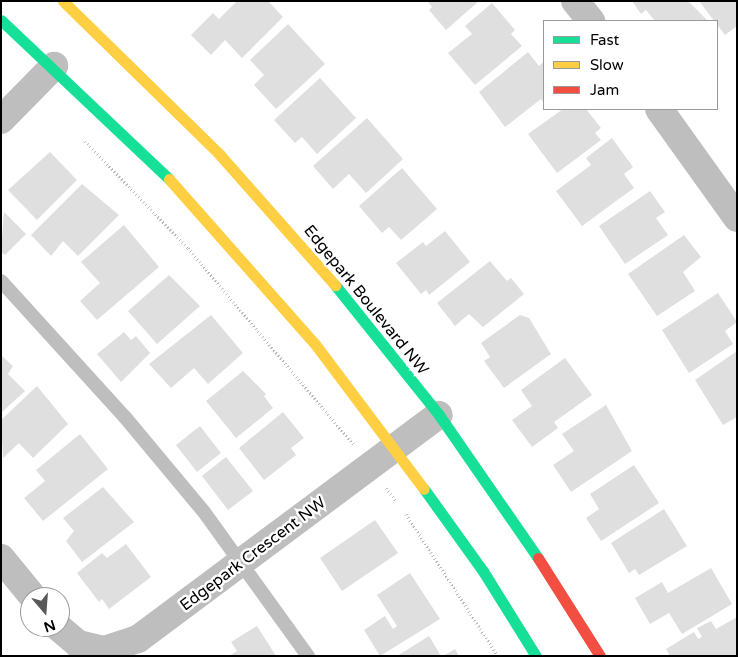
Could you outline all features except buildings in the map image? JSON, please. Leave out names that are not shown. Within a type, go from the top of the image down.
[{"type":"street","name":"Edgepark Boulevard NW","points":[[63,1],[220,155],[314,260],[439,415],[520,529],[600,656]]},
{"type":"street","points":[[575,1],[590,20]]},
{"type":"street","points":[[1,20],[54,66],[168,178],[243,259],[396,448],[483,571],[536,656]]},
{"type":"street","points":[[1,120],[54,66]]},
{"type":"street","points":[[661,110],[737,218]]},
{"type":"street","name":"Edgepark Crescent NW","points":[[70,637],[78,644],[104,650],[123,647],[242,562],[439,415]]},
{"type":"street","points":[[1,558],[25,587]]},
{"type":"lane","points":[[1,281],[124,416],[242,562],[308,656]]},
{"type":"path","points":[[81,136],[188,248],[370,466],[498,656]]},
{"type":"traffic: fast","points":[[1,20],[169,179]]},
{"type":"traffic: fast","points":[[335,285],[439,415],[538,558]]},
{"type":"traffic: fast","points":[[424,489],[483,571],[536,656]]},
{"type":"traffic: slow","points":[[63,1],[220,155],[335,285]]},
{"type":"traffic: slow","points":[[169,179],[315,344],[424,489]]},
{"type":"traffic: jam","points":[[538,558],[600,656]]}]
